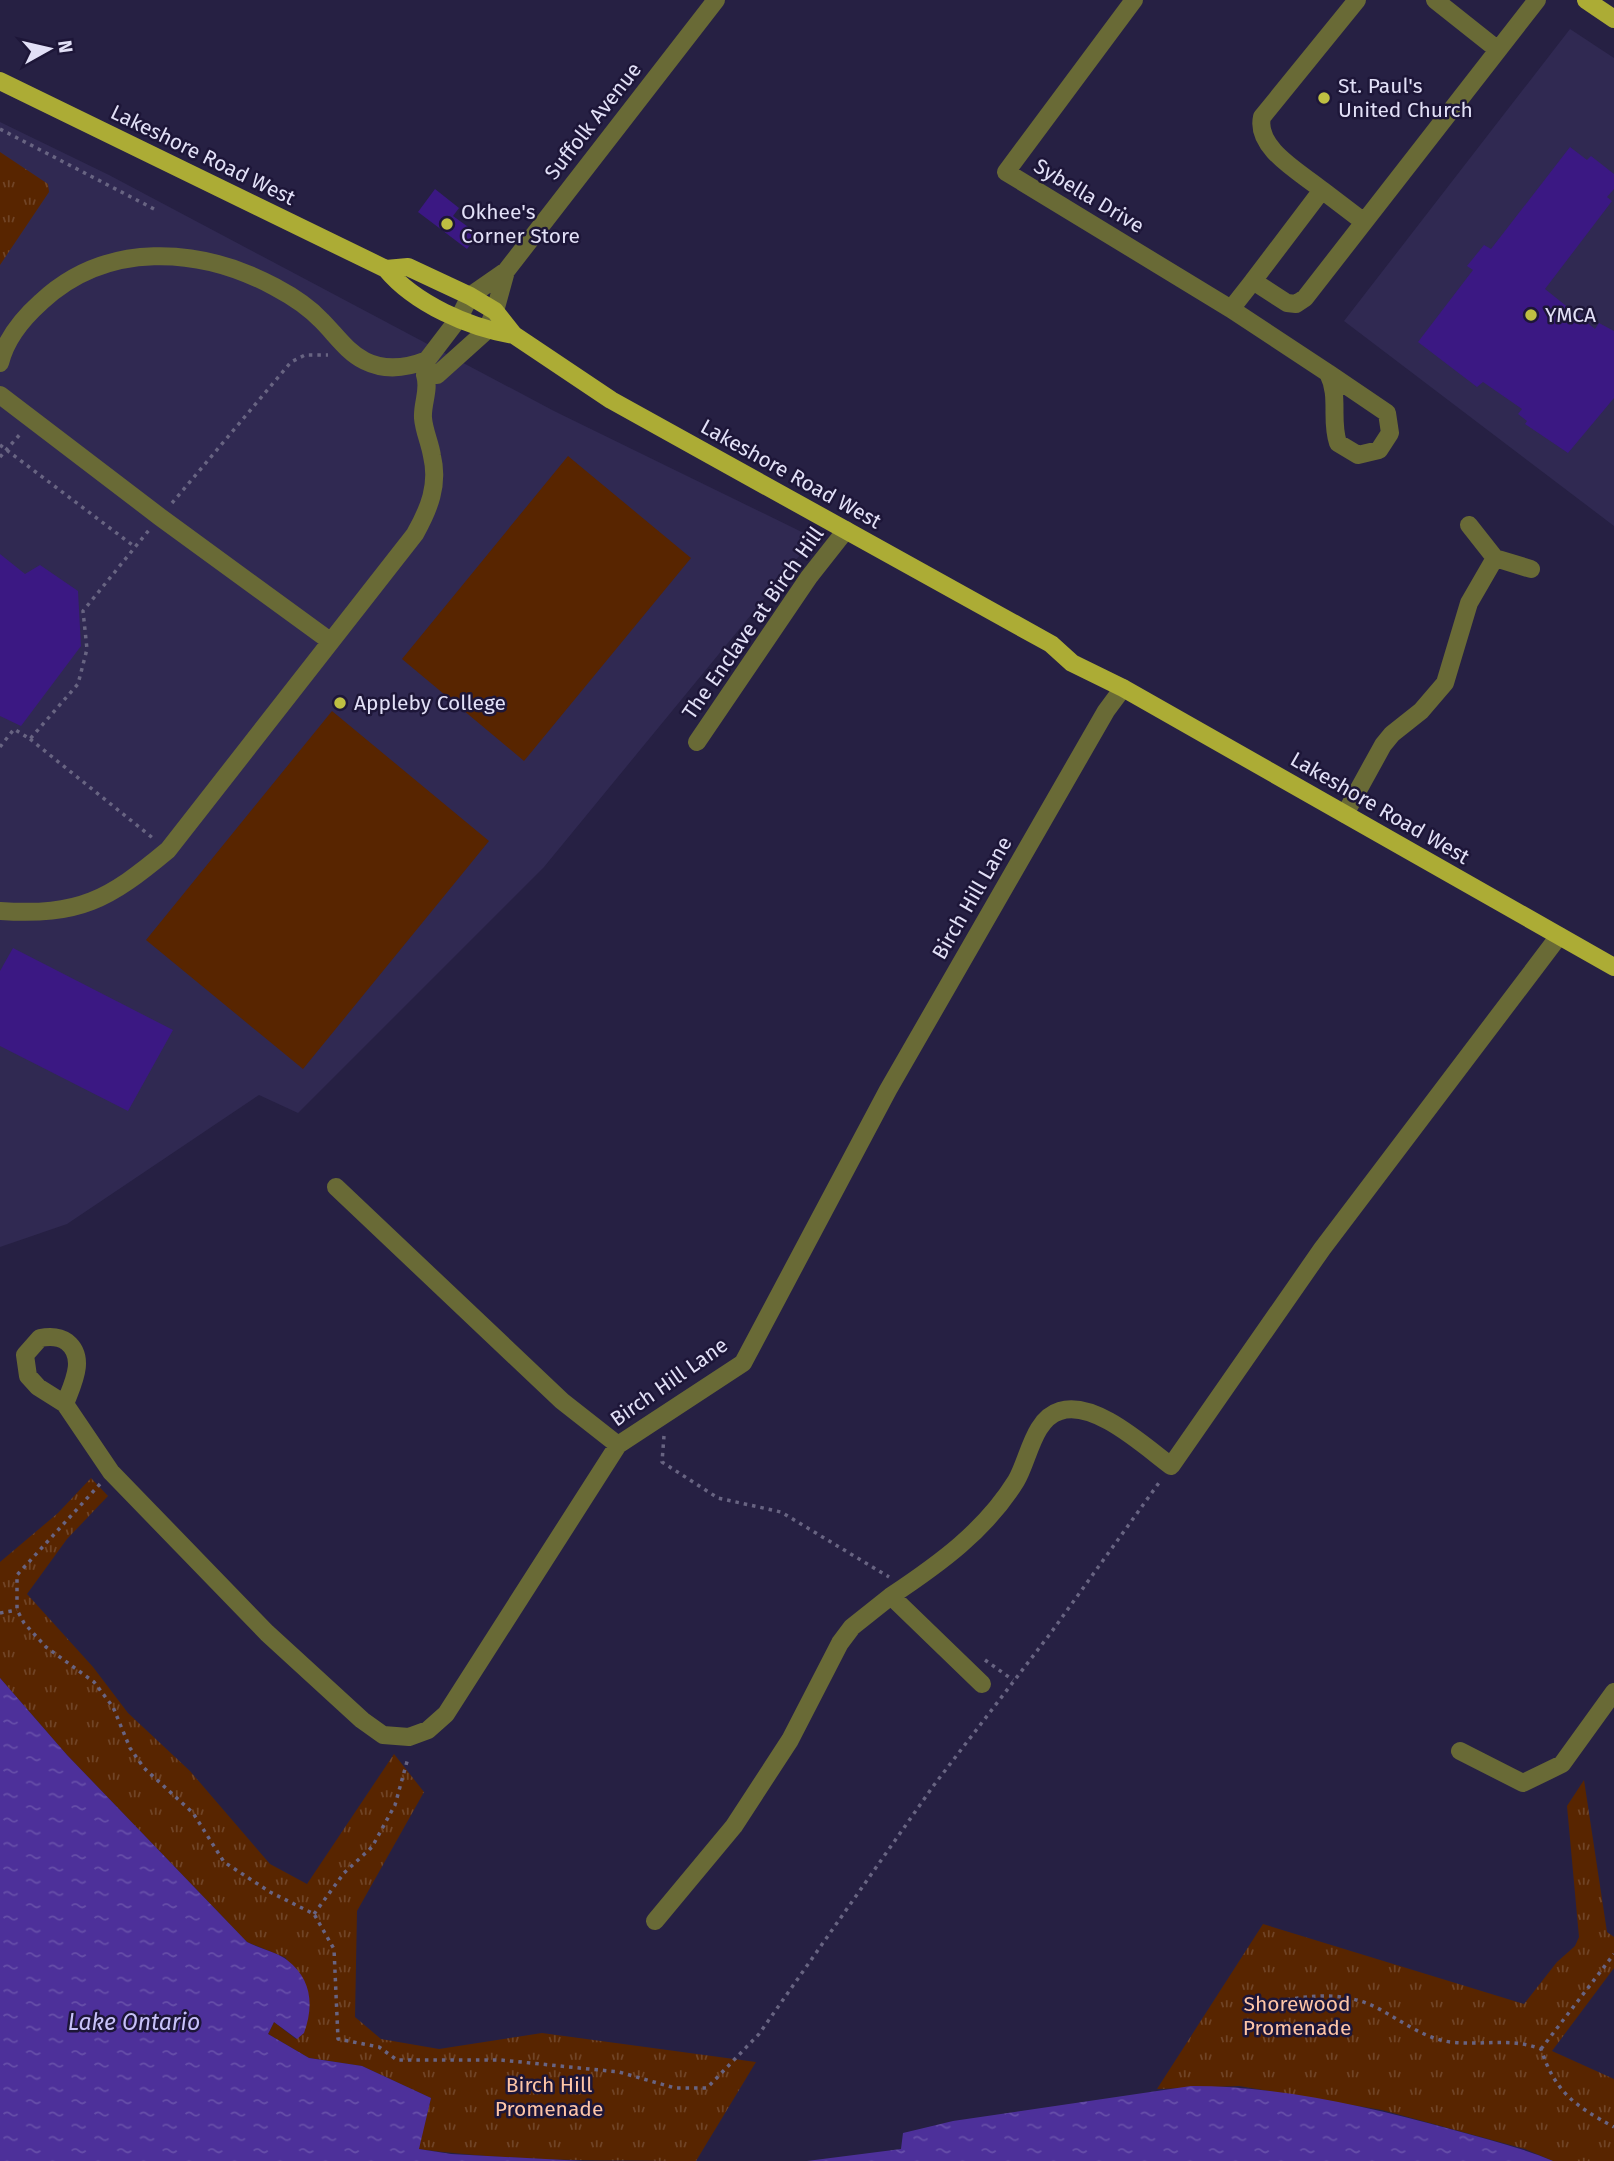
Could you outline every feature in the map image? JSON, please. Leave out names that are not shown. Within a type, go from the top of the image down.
[{"type":"main road","points":[[1586,0],[1614,19]]},
{"type":"main road","name":"Lakeshore Road West","points":[[0,81],[386,269],[397,283],[459,318],[486,331],[514,335]]},
{"type":"main road","name":"Lakeshore Road West","points":[[386,269],[408,267],[470,296],[495,311],[514,335],[611,400],[1051,643],[1072,663],[1123,688],[1614,967]]},
{"type":"street","name":"Suffolk Avenue","points":[[506,271],[495,311],[486,331],[437,374],[426,367],[459,318],[470,296],[506,271],[716,0]]},
{"type":"street","name":"Sybella Drive","points":[[1134,0],[1006,172],[1231,309],[1328,373],[1387,412],[1390,433],[1379,450],[1358,455],[1338,443],[1335,430],[1336,391],[1328,373]]},
{"type":"street","points":[[1357,0],[1262,117],[1260,128],[1269,145],[1364,222]]},
{"type":"street","points":[[1435,0],[1498,50]]},
{"type":"street","points":[[1253,281],[1287,303],[1296,304],[1305,298],[1537,0]]},
{"type":"street","points":[[1231,309],[1322,190]]},
{"type":"street","points":[[0,363],[3,341],[32,310],[72,277],[99,264],[147,255],[215,263],[256,277],[309,309],[351,352],[378,366],[426,367],[427,390],[423,414],[435,474],[433,495],[415,534],[168,850],[126,885],[85,905],[64,911],[0,911]]},
{"type":"street","points":[[0,395],[330,641]]},
{"type":"street","points":[[1469,524],[1495,558],[1531,569]]},
{"type":"street","name":"The Enclave at Birch Hill","points":[[697,742],[809,577],[846,530]]},
{"type":"street","points":[[1345,814],[1383,745],[1392,734],[1421,712],[1445,683],[1469,603],[1495,558]]},
{"type":"street","name":"Birch Hill Lane","points":[[65,1404],[111,1472],[267,1633],[362,1720],[383,1735],[409,1737],[428,1730],[446,1714],[618,1445],[743,1363],[888,1090],[1105,711],[1123,688]]},
{"type":"street","points":[[655,1921],[734,1826],[790,1740],[840,1643],[852,1627],[984,1524],[1022,1470],[1044,1419],[1059,1411],[1090,1411],[1171,1466],[1322,1249],[1559,936]]},
{"type":"street","points":[[336,1187],[562,1401],[618,1445]]},
{"type":"street","points":[[897,1592],[982,1684]]},
{"type":"street","points":[[1460,1751],[1524,1783],[1562,1764],[1614,1692]]},
{"type":"path","points":[[0,129],[156,210]]},
{"type":"path","points":[[0,457],[33,420]]},
{"type":"path","points":[[0,445],[136,547]]},
{"type":"path","points":[[30,739],[160,843]]},
{"type":"path","points":[[666,1413],[663,1462],[718,1498],[781,1512],[897,1592]]},
{"type":"path","points":[[111,1472],[24,1564],[17,1575],[17,1610],[24,1623],[47,1647],[94,1682],[113,1707],[130,1748],[144,1768],[192,1813],[224,1862],[270,1892],[314,1914],[334,1949],[338,2039],[379,2047],[397,2060],[501,2060],[619,2072],[675,2088],[707,2088],[759,2034],[934,1785],[1171,1466]]},
{"type":"path","points":[[0,1612],[17,1610]]},
{"type":"path","points":[[984,1658],[1013,1680]]},
{"type":"path","points":[[314,1914],[344,1874],[372,1847],[395,1805],[408,1758]]},
{"type":"path","points":[[1541,2049],[1614,1954]]},
{"type":"path","points":[[1270,2003],[1306,1996],[1342,1996],[1378,2008],[1413,2029],[1447,2042],[1506,2040],[1541,2049]]},
{"type":"path","points":[[1541,2049],[1549,2073],[1565,2096],[1614,2127]]},
{"type":"shaded area","points":[[1570,29],[1614,58],[1614,526],[1344,321]]},
{"type":"shaded area","name":"Appleby College","points":[[0,122],[109,175],[554,411],[814,538],[544,867],[298,1113],[259,1095],[67,1224],[0,1247]]},
{"type":"green space","points":[[0,152],[48,184],[49,192],[0,265]]},
{"type":"green space","points":[[568,456],[691,558],[524,761],[402,659]]},
{"type":"green space","points":[[332,711],[489,841],[303,1069],[146,940]]},
{"type":"green space","name":"Birch Hill Promenade","points":[[91,1478],[108,1496],[67,1539],[27,1594],[93,1667],[128,1713],[190,1771],[270,1864],[307,1884],[394,1754],[424,1792],[357,1911],[355,2017],[381,2039],[439,2049],[542,2033],[756,2062],[696,2161],[522,2158],[418,2149],[431,2098],[362,2066],[309,2058],[268,2034],[274,2022],[296,2039],[286,1958],[247,1942],[67,1755],[0,1678],[0,1562],[58,1513]]},
{"type":"green space","name":"Shorewood Promenade","points":[[1584,1780],[1607,1932],[1614,1937],[1614,1968],[1552,2051],[1614,2079],[1614,2161],[1553,2161],[1525,2149],[1382,2110],[1239,2086],[1157,2089],[1263,1924],[1524,2004],[1557,1962],[1575,1946],[1579,1937],[1567,1806]]},
{"type":"water","name":"Lake Ontario","points":[[0,1678],[67,1755],[247,1942],[283,1957],[302,1976],[310,2003],[304,2033],[297,2039],[274,2022],[268,2034],[309,2058],[362,2066],[431,2098],[419,2149],[451,2154],[583,2161],[0,2161]]},
{"type":"water","points":[[1191,2086],[1257,2089],[1354,2105],[1489,2140],[1553,2161],[807,2161],[901,2149],[903,2133],[953,2121]]},
{"type":"building","points":[[1570,147],[1587,160],[1591,156],[1614,174],[1614,189],[1607,197],[1612,201],[1545,289],[1595,329],[1599,323],[1614,331],[1614,398],[1568,453],[1525,424],[1527,421],[1518,414],[1522,409],[1483,382],[1477,387],[1418,342],[1473,270],[1467,266],[1484,245],[1491,249]]},
{"type":"building","points":[[435,189],[459,208],[453,216],[478,234],[467,249],[418,212]]},
{"type":"building","points":[[0,554],[25,574],[40,565],[78,591],[81,646],[21,726],[0,716]]},
{"type":"building","points":[[13,948],[173,1030],[128,1111],[0,1046],[0,971]]},
{"type":"place","name":"St. Paul's United Church","points":[[1324,98]]},
{"type":"place","name":"Okhee's Corner Store","points":[[447,224]]},
{"type":"place","name":"YMCA","points":[[1531,315]]},
{"type":"place","name":"Appleby College","points":[[340,703]]}]
